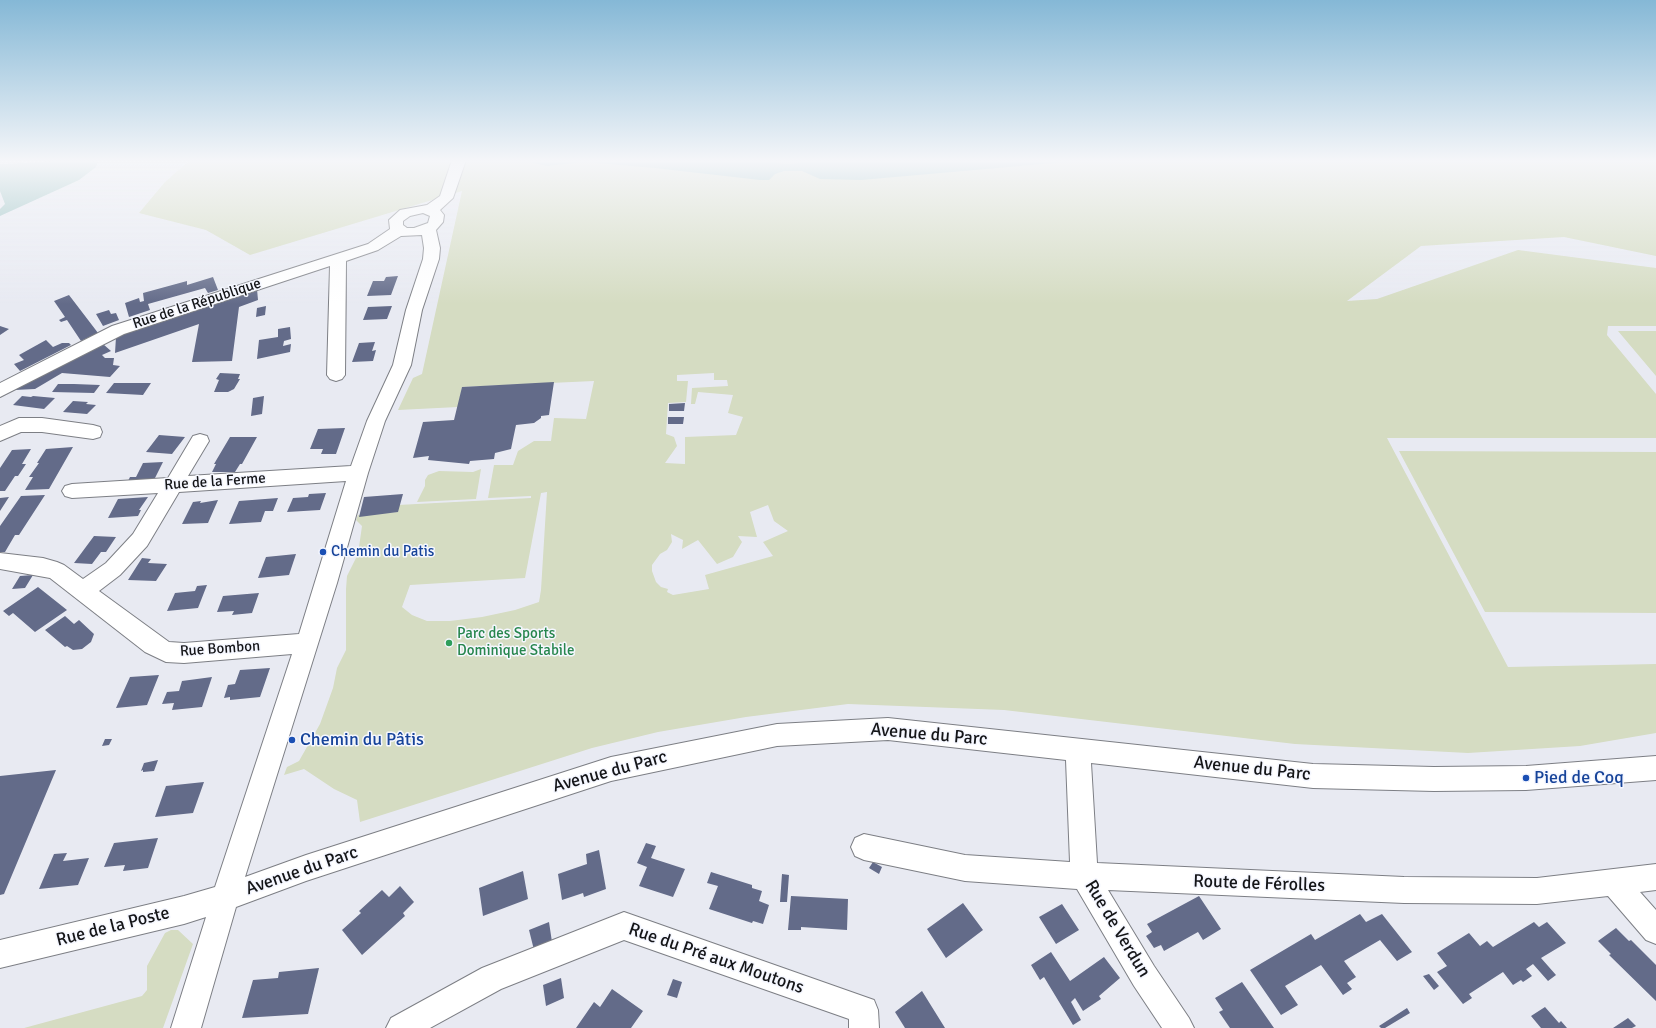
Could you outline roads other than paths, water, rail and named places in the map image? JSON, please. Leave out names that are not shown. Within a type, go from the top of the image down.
[{"type":"street","points":[[186,1028],[225,897],[305,643],[326,583],[358,472],[376,420],[394,385],[402,365],[414,310],[431,259],[432,248],[429,220],[418,209],[404,213],[396,220],[395,224],[399,230],[416,232],[429,220],[438,208]]},
{"type":"street","name":"Rue de la République","points":[[0,391],[118,330],[373,247],[399,230]]},
{"type":"street","points":[[336,375],[338,258]]},
{"type":"street","points":[[0,434],[19,425],[42,425],[93,432]]},
{"type":"street","points":[[82,592],[113,570],[140,540],[200,441]]},
{"type":"street","name":"Rue de la Ferme","points":[[72,491],[358,472]]},
{"type":"street","name":"Rue Bombon","points":[[0,561],[43,567],[57,571],[82,592],[153,645],[166,652],[184,654],[305,643]]},
{"type":"street","name":"Avenue du Parc","points":[[225,897],[306,868],[572,780],[644,761],[777,734],[888,729],[1313,776],[1434,779],[1519,778],[1654,771]]},
{"type":"street","name":"Rue de Verdun","points":[[1078,750],[1084,876],[1144,976],[1179,1028]]},
{"type":"street","name":"Route de Férolles","points":[[864,847],[965,868],[1084,876],[1404,890],[1537,891],[1656,877]]},
{"type":"street","points":[[1614,883],[1656,930]]},
{"type":"street","name":"Rue de la Poste","points":[[0,954],[184,910],[225,897]]},
{"type":"street","name":"Rue du Pré aux Moutons","points":[[401,1028],[492,978],[624,926],[864,1010],[864,1028]]},
{"type":"place","name":"Chemin du Patis","points":[[323,552]]},
{"type":"place","name":"Parc des Sports Dominique Stabile","points":[[449,643]]},
{"type":"place","name":"Chemin du Pâtis","points":[[292,740]]},
{"type":"place","name":"Pied de Coq","points":[[1526,778]]}]
